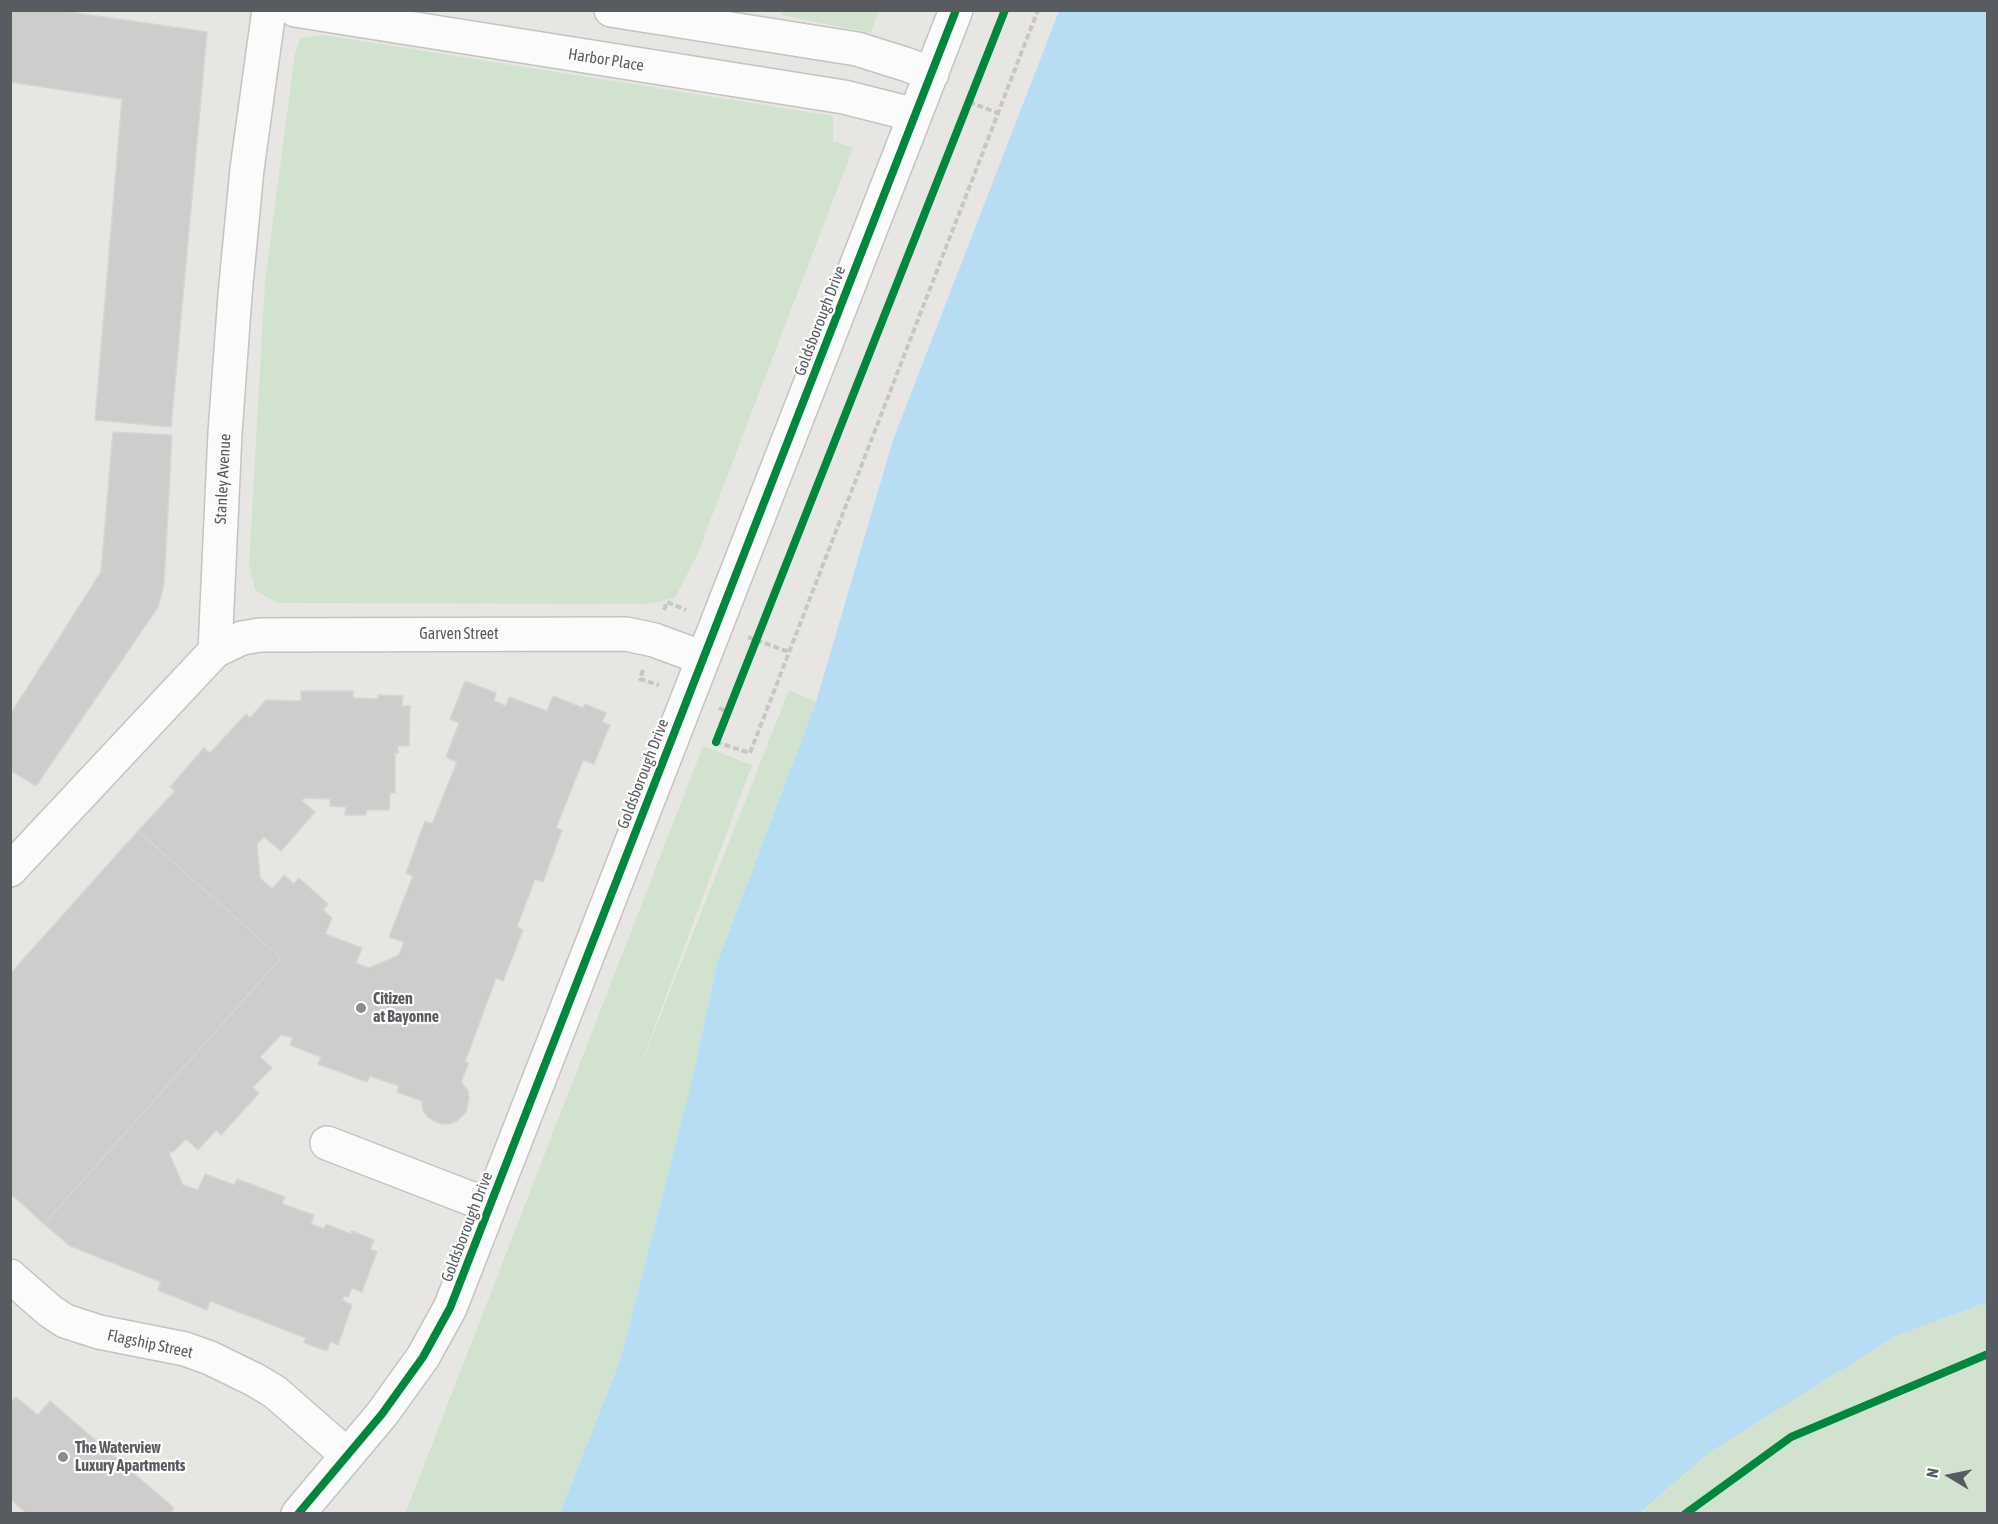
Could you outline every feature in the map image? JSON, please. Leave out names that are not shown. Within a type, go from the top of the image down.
[{"type":"street","name":"Stanley Avenue","points":[[215,651],[225,433],[235,295],[251,138],[268,10]]},
{"type":"street","name":"Harbor Place","points":[[295,10],[844,97],[915,115]]},
{"type":"street","points":[[611,10],[726,19],[857,50],[932,74]]},
{"type":"street","name":"Goldsborough Drive","points":[[298,1514],[405,1383],[450,1308],[956,10]]},
{"type":"street","points":[[717,77],[726,19]]},
{"type":"street","name":"Garven Street","points":[[215,651],[242,638],[260,635],[626,634],[654,640],[703,658]]},
{"type":"street","points":[[10,870],[215,651]]},
{"type":"street","points":[[327,1143],[490,1206]]},
{"type":"street","name":"Flagship Street","points":[[10,1276],[65,1321],[99,1332],[184,1349],[210,1358],[255,1380],[283,1399],[347,1455]]},
{"type":"path","points":[[720,732],[716,742],[750,753],[1038,10]]},
{"type":"path","points":[[965,111],[973,91]]},
{"type":"path","points":[[969,102],[998,113]]},
{"type":"path","points":[[752,650],[760,629]]},
{"type":"path","points":[[756,640],[789,652]]},
{"type":"path","points":[[724,722],[732,702]]},
{"type":"green space","points":[[782,10],[878,11],[871,33],[781,15]]},
{"type":"green space","points":[[323,35],[833,116],[833,141],[853,148],[697,555],[675,598],[648,604],[277,603],[255,590],[249,564],[265,282],[295,53],[300,38]]},
{"type":"green space","points":[[789,690],[816,702],[717,964],[692,1081],[621,1358],[560,1513],[405,1514],[703,746],[752,765],[633,1085]]},
{"type":"green space","points":[[1987,1302],[1987,1513],[1640,1514],[1710,1452],[1896,1336]]},
{"type":"water","points":[[1059,11],[1987,11],[1987,1302],[1896,1336],[1710,1452],[1640,1513],[560,1513],[621,1358],[692,1081],[717,964],[816,702],[893,440]]},
{"type":"building","points":[[10,10],[56,10],[207,32],[171,427],[95,420],[122,99],[10,82]]},
{"type":"building","points":[[113,432],[172,435],[164,584],[158,607],[36,786],[10,770],[10,715],[101,572]]},
{"type":"building","name":"Citizen at Bayonne","points":[[465,681],[496,693],[494,701],[506,706],[509,697],[547,711],[553,696],[583,708],[585,704],[606,713],[602,722],[610,725],[594,764],[583,760],[556,828],[562,830],[543,882],[535,879],[517,927],[523,930],[503,981],[496,978],[465,1062],[469,1063],[461,1082],[468,1091],[466,1112],[457,1121],[449,1124],[434,1121],[423,1111],[422,1101],[397,1092],[399,1086],[370,1076],[367,1082],[318,1064],[321,1057],[290,1045],[293,1038],[281,1035],[260,1057],[272,1068],[253,1087],[259,1093],[221,1135],[216,1130],[198,1150],[186,1139],[169,1153],[183,1185],[198,1190],[205,1174],[234,1185],[237,1179],[285,1197],[282,1204],[314,1215],[311,1224],[324,1229],[326,1224],[374,1240],[370,1249],[377,1252],[362,1292],[352,1288],[348,1297],[344,1296],[342,1300],[352,1305],[338,1345],[331,1341],[327,1351],[304,1343],[306,1338],[210,1301],[207,1310],[158,1290],[161,1282],[70,1246],[44,1224],[281,958],[138,831],[175,791],[170,787],[204,748],[210,753],[246,714],[250,718],[266,700],[301,701],[301,691],[353,691],[353,698],[378,699],[378,695],[403,696],[402,706],[410,706],[409,746],[398,746],[398,753],[395,752],[395,793],[390,793],[389,810],[366,810],[366,815],[345,815],[346,807],[330,806],[330,799],[304,798],[302,801],[315,812],[281,851],[264,837],[257,844],[260,878],[272,889],[284,875],[294,884],[299,878],[328,904],[323,910],[332,918],[325,934],[362,948],[356,963],[369,968],[399,955],[404,942],[389,937],[413,876],[406,873],[425,821],[432,824],[457,762],[446,757],[459,723],[450,719]]},
{"type":"building","points":[[138,831],[281,958],[44,1224],[10,1193],[10,974]]},
{"type":"building","name":"The Waterview Luxury Apartments","points":[[16,1397],[38,1415],[50,1401],[174,1508],[169,1514],[27,1514],[10,1499],[10,1403]]},
{"type":"cycle path","points":[[298,1514],[382,1414],[423,1357],[450,1308],[956,10]]},
{"type":"cycle path","points":[[716,742],[1005,10]]},
{"type":"cycle path","points":[[1685,1514],[1791,1437],[1988,1354]]},
{"type":"place","name":"Citizen at Bayonne","points":[[361,1008]]},
{"type":"place","name":"The Waterview Luxury Apartments","points":[[63,1457]]}]
